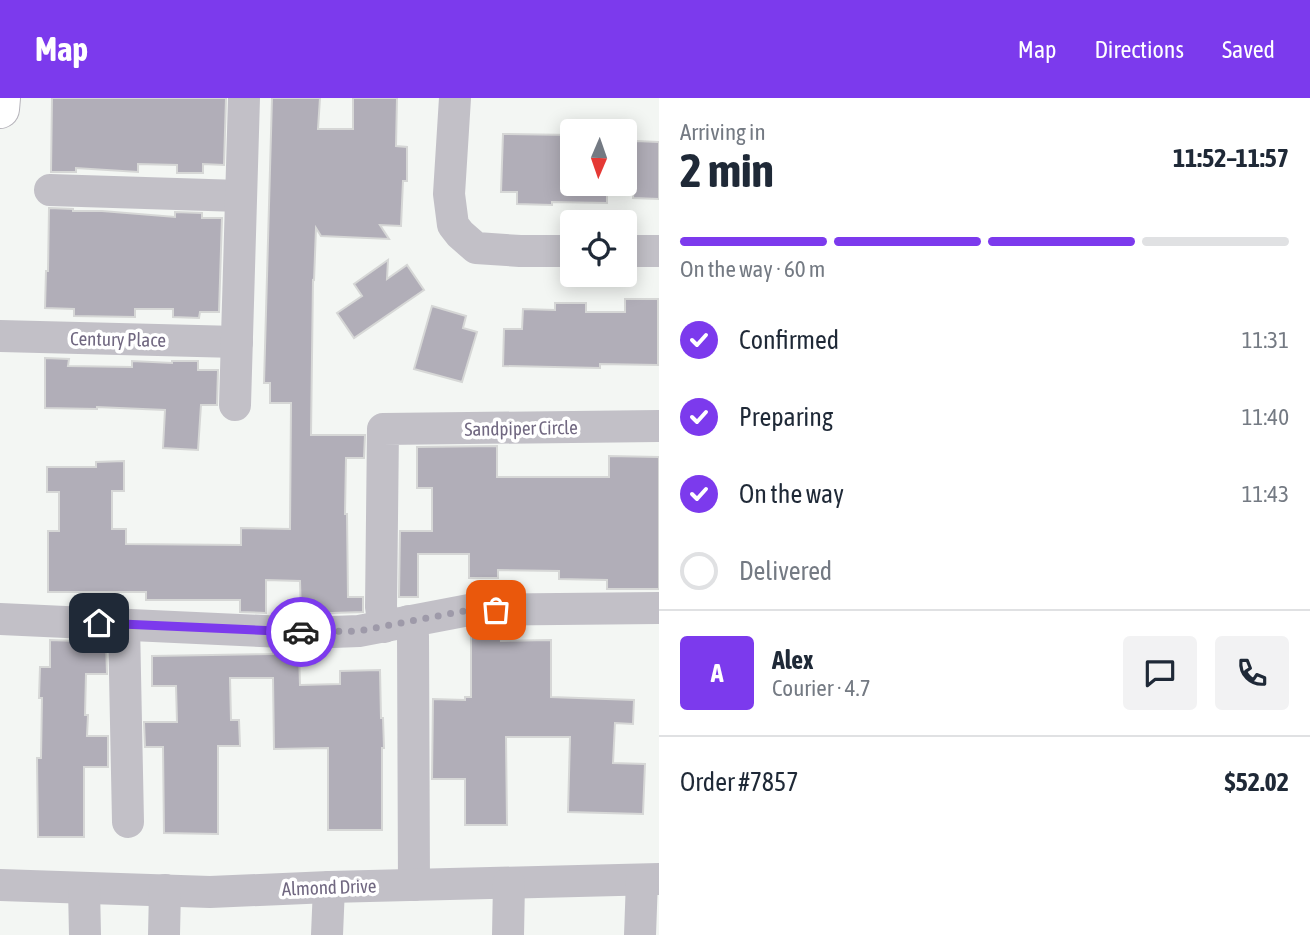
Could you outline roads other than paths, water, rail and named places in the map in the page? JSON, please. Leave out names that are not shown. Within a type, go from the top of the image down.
[{"type":"main road","points":[[0,109],[1,98]]},
{"type":"street","points":[[236,405],[244,98]]},
{"type":"street","points":[[455,98],[449,194],[453,225],[476,248],[560,251]]},
{"type":"street","points":[[50,190],[240,196]]},
{"type":"street","points":[[637,251],[659,251]]},
{"type":"street","name":"Century Place","points":[[0,336],[237,342]]},
{"type":"street","name":"Sandpiper Circle","points":[[397,624],[381,607],[383,429],[659,426]]},
{"type":"street","points":[[0,619],[306,633],[359,631],[469,610],[659,608]]},
{"type":"street","points":[[124,624],[128,822]]},
{"type":"street","points":[[397,624],[414,636],[414,885]]},
{"type":"street","points":[[640,935],[650,879]]},
{"type":"street","name":"Almond Drive","points":[[0,885],[210,892],[650,879]]},
{"type":"street","points":[[508,935],[509,883]]},
{"type":"street","points":[[327,935],[329,887]]},
{"type":"street","points":[[85,888],[85,935]]},
{"type":"street","points":[[164,935],[165,890]]}]
